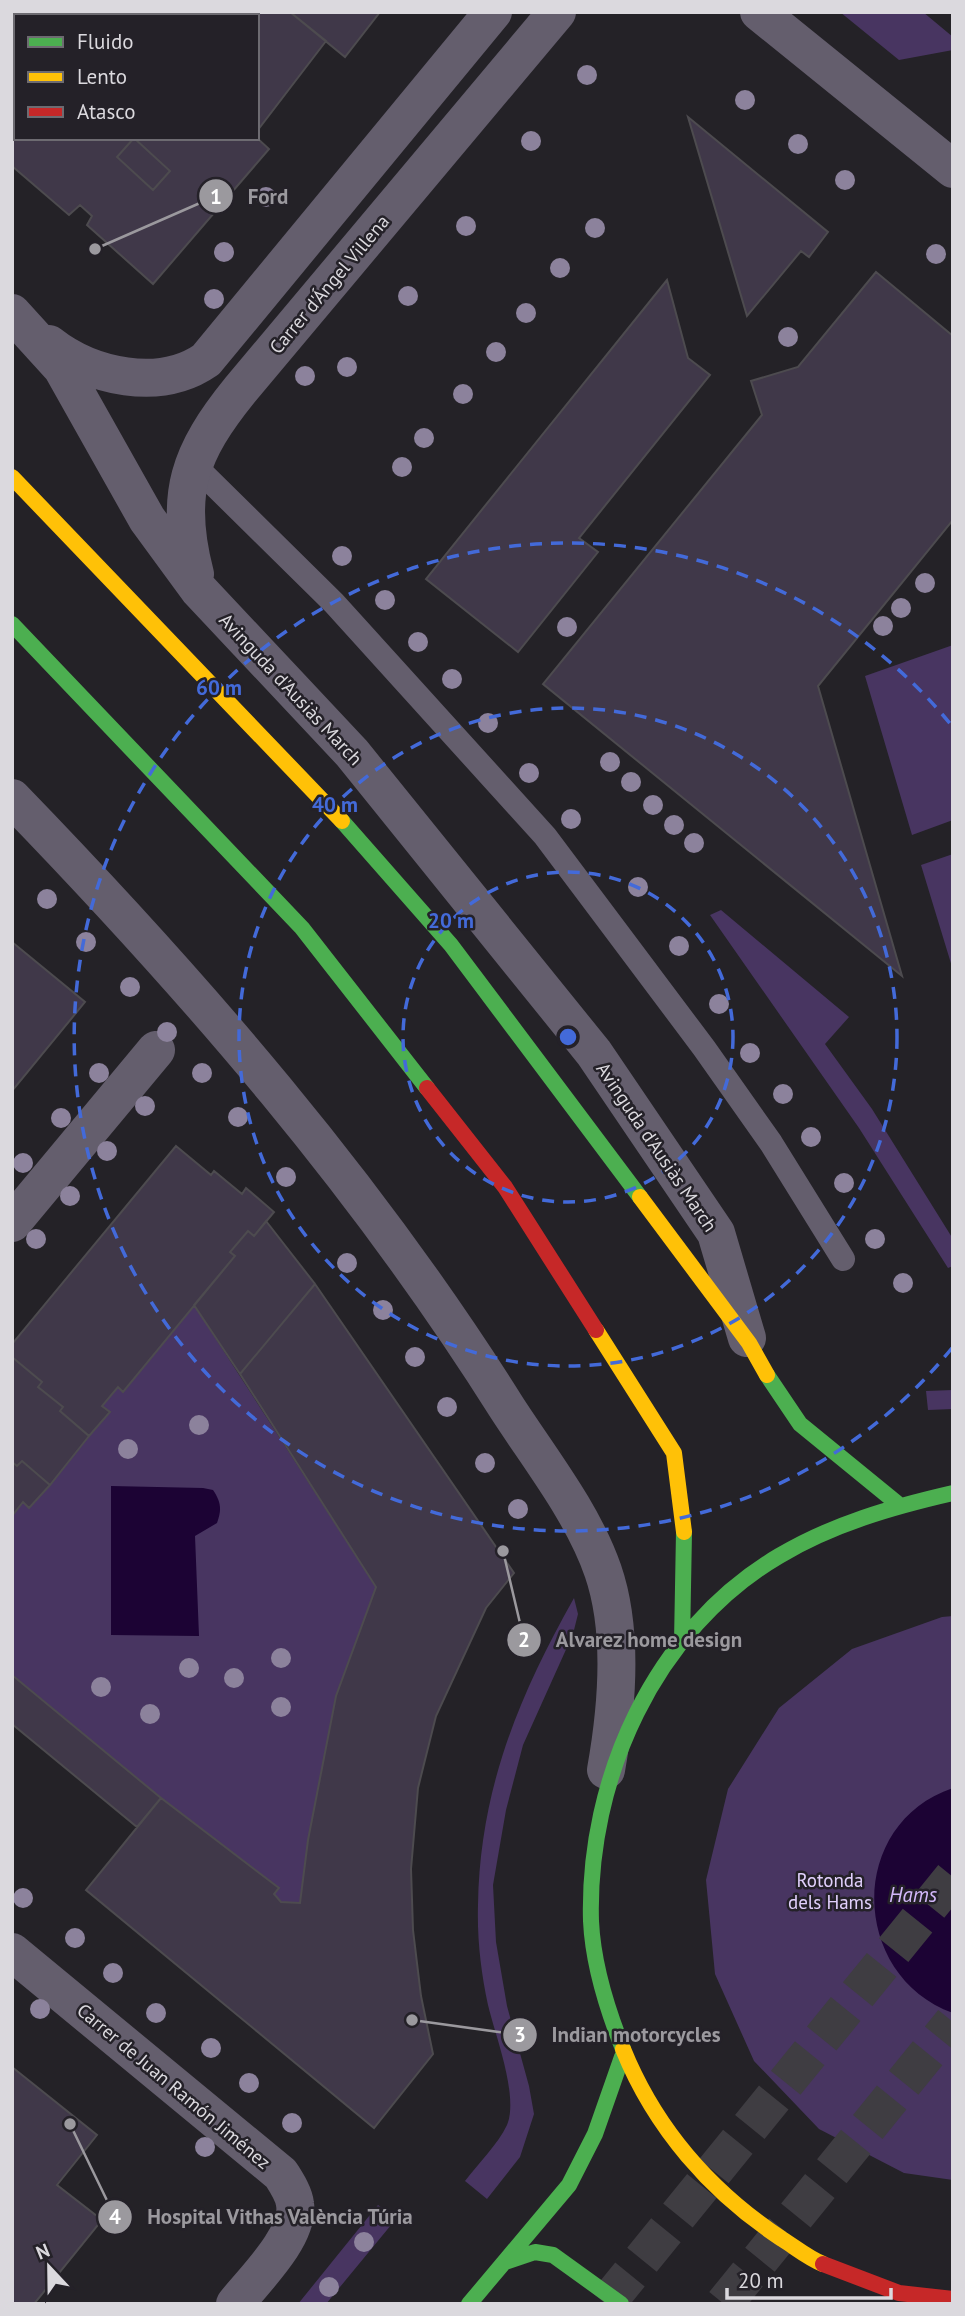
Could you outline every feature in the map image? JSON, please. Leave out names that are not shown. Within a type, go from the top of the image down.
[{"type":"main road","name":"Avinguda d'Ausiàs March","points":[[12,477],[349,829],[451,945],[749,1343],[775,1390],[800,1424],[898,1504]]},
{"type":"main road","points":[[12,624],[302,928],[505,1187],[674,1453],[685,1540],[682,1642]]},
{"type":"main road","points":[[953,1493],[898,1504],[836,1525],[779,1555],[726,1594],[682,1642],[654,1681],[630,1723],[599,1813],[591,1875],[592,1937],[602,1998],[622,2057],[644,2100],[671,2141],[702,2178],[737,2211],[776,2239],[818,2263],[902,2299],[953,2299]]},
{"type":"main road","points":[[469,2304],[569,2185],[595,2134],[622,2057]]},
{"type":"main road","points":[[505,2262],[535,2252],[553,2255],[621,2304]]},
{"type":"street","points":[[21,321],[84,365],[120,376],[155,378],[183,373],[196,367],[206,360],[493,12]]},
{"type":"street","name":"Carrer d'Ángel Villena","points":[[199,590],[185,535],[184,495],[207,435],[233,399],[557,12]]},
{"type":"street","points":[[759,12],[953,169]]},
{"type":"street","name":"Avinguda d'Ausiàs March","points":[[21,321],[62,368],[148,519],[199,590],[352,753],[594,1053],[716,1233],[749,1343]]},
{"type":"street","points":[[12,798],[153,946],[304,1122],[469,1348],[589,1539],[603,1571],[615,1647],[611,1741],[599,1813]]},
{"type":"street","points":[[12,1223],[156,1049]]},
{"type":"street","name":"Carrer de Juan Ramón Jiménez","points":[[12,1952],[281,2174],[295,2203],[294,2221],[286,2240],[235,2304]]},
{"type":"lane","points":[[194,465],[334,603],[545,836],[704,1048],[771,1143],[843,1259]]},
{"type":"green space","points":[[840,12],[923,12],[953,37],[953,50],[899,60]]},
{"type":"green space","points":[[953,645],[953,820],[912,835],[865,676]]},
{"type":"green space","points":[[953,854],[953,970],[921,865]]},
{"type":"green space","points":[[721,910],[849,1017],[825,1044],[872,1109],[953,1239],[953,1266],[948,1268],[859,1128],[710,915]]},
{"type":"green space","points":[[194,1305],[376,1587],[336,1696],[308,1840],[300,1903],[281,1902],[274,1894],[279,1888],[161,1798],[12,1675],[12,1516],[23,1502],[29,1507],[109,1412],[102,1406],[118,1387],[123,1391]]},
{"type":"green space","points":[[953,1390],[953,1409],[928,1410],[926,1391]]},
{"type":"green space","points":[[574,1598],[578,1614],[573,1634],[523,1745],[506,1810],[493,1885],[496,1942],[507,2006],[534,2114],[520,2157],[487,2199],[465,2181],[507,2125],[510,2098],[505,2065],[481,1968],[478,1905],[480,1863],[494,1783],[506,1746],[536,1672]]},
{"type":"green space","name":"Rotonda dels Hams","points":[[953,1616],[953,2180],[904,2173],[819,2129],[754,2061],[715,1974],[706,1880],[728,1789],[779,1708],[852,1649],[942,1617]]},
{"type":"green space","points":[[378,2205],[396,2219],[326,2304],[298,2304]]},
{"type":"water","points":[[111,1486],[203,1488],[213,1490],[216,1494],[220,1506],[217,1523],[195,1536],[199,1636],[111,1635]]},
{"type":"water","name":"Hams","points":[[953,1788],[953,2013],[919,1994],[894,1967],[880,1935],[874,1900],[879,1865],[893,1833],[918,1806]]},
{"type":"building","points":[[12,12],[106,14],[14,14],[14,140],[259,140],[269,149],[153,284],[87,225],[92,216],[80,205],[69,215],[12,166]]},
{"type":"building","points":[[104,12],[290,12],[326,41],[259,128],[259,14]]},
{"type":"building","points":[[290,12],[380,12],[345,57]]},
{"type":"building","points":[[12,28],[14,30],[13,80]]},
{"type":"building","points":[[688,117],[828,232],[809,257],[801,251],[747,316]]},
{"type":"building","points":[[132,140],[136,140],[170,171],[153,190],[117,157]]},
{"type":"building","points":[[876,272],[953,336],[953,520],[818,686],[902,976],[543,684],[762,415],[751,381],[798,367]]},
{"type":"building","points":[[667,280],[688,358],[710,375],[579,538],[598,552],[518,652],[426,579]]},
{"type":"building","points":[[12,942],[85,1002],[12,1091]]},
{"type":"building","points":[[176,1146],[211,1175],[214,1171],[242,1194],[246,1188],[274,1212],[254,1236],[248,1231],[230,1252],[235,1256],[123,1392],[118,1387],[102,1406],[110,1412],[89,1436],[60,1411],[63,1407],[38,1387],[42,1382],[12,1357],[12,1344]]},
{"type":"building","points":[[266,1221],[315,1284],[240,1374],[194,1305],[235,1256],[230,1252],[248,1231],[254,1236]]},
{"type":"building","points":[[315,1284],[514,1573],[486,1608],[436,1716],[418,1788],[411,1869],[413,1930],[421,1996],[433,2054],[374,2128],[86,1890],[161,1798],[279,1888],[274,1894],[281,1902],[300,1903],[308,1840],[336,1696],[376,1587],[240,1374]]},
{"type":"building","points":[[12,1357],[42,1382],[38,1387],[63,1407],[60,1411],[89,1436],[50,1485],[22,1461],[17,1466],[12,1462]]},
{"type":"building","points":[[22,1461],[50,1485],[29,1508],[23,1502],[12,1516],[12,1462],[17,1466]]},
{"type":"building","points":[[12,1675],[161,1798],[137,1827],[12,1724]]},
{"type":"building","points":[[12,2067],[97,2135],[57,2185],[102,2220],[34,2304],[12,2304]]},
{"type":"tunnel","points":[[606,2304],[953,1877]]},
{"type":"tunnel","points":[[724,2304],[953,2022]]},
{"type":"traffic: fast","points":[[12,624],[302,928],[427,1088]]},
{"type":"traffic: fast","points":[[342,821],[451,945],[640,1197]]},
{"type":"traffic: fast","points":[[767,1375],[800,1424],[898,1504]]},
{"type":"traffic: fast","points":[[623,2049],[606,2003],[595,1954],[591,1921],[593,1868],[601,1814],[616,1763],[637,1713],[664,1667],[696,1624],[735,1587],[779,1556],[820,1535],[863,1518],[953,1493]]},
{"type":"traffic: fast","points":[[682,1642],[684,1532]]},
{"type":"traffic: fast","points":[[469,2304],[569,2185],[595,2134],[622,2057]]},
{"type":"traffic: fast","points":[[505,2262],[535,2252],[553,2255],[621,2304]]},
{"type":"traffic: slow","points":[[12,477],[342,821]]},
{"type":"traffic: slow","points":[[640,1197],[749,1343],[767,1375]]},
{"type":"traffic: slow","points":[[596,1330],[674,1453],[684,1532]]},
{"type":"traffic: slow","points":[[623,2049],[651,2105],[688,2156],[709,2179],[756,2221],[823,2264]]},
{"type":"traffic: jam","points":[[427,1088],[505,1187],[596,1330]]},
{"type":"traffic: jam","points":[[823,2264],[899,2293],[953,2299]]},
{"type":"place","name":"Ford","points":[[95,249]]},
{"type":"place","name":"Alvarez home design","points":[[503,1551]]},
{"type":"place","name":"Indian motorcycles","points":[[412,2020]]},
{"type":"place","name":"Hospital Vithas València Túria","points":[[70,2124]]}]
